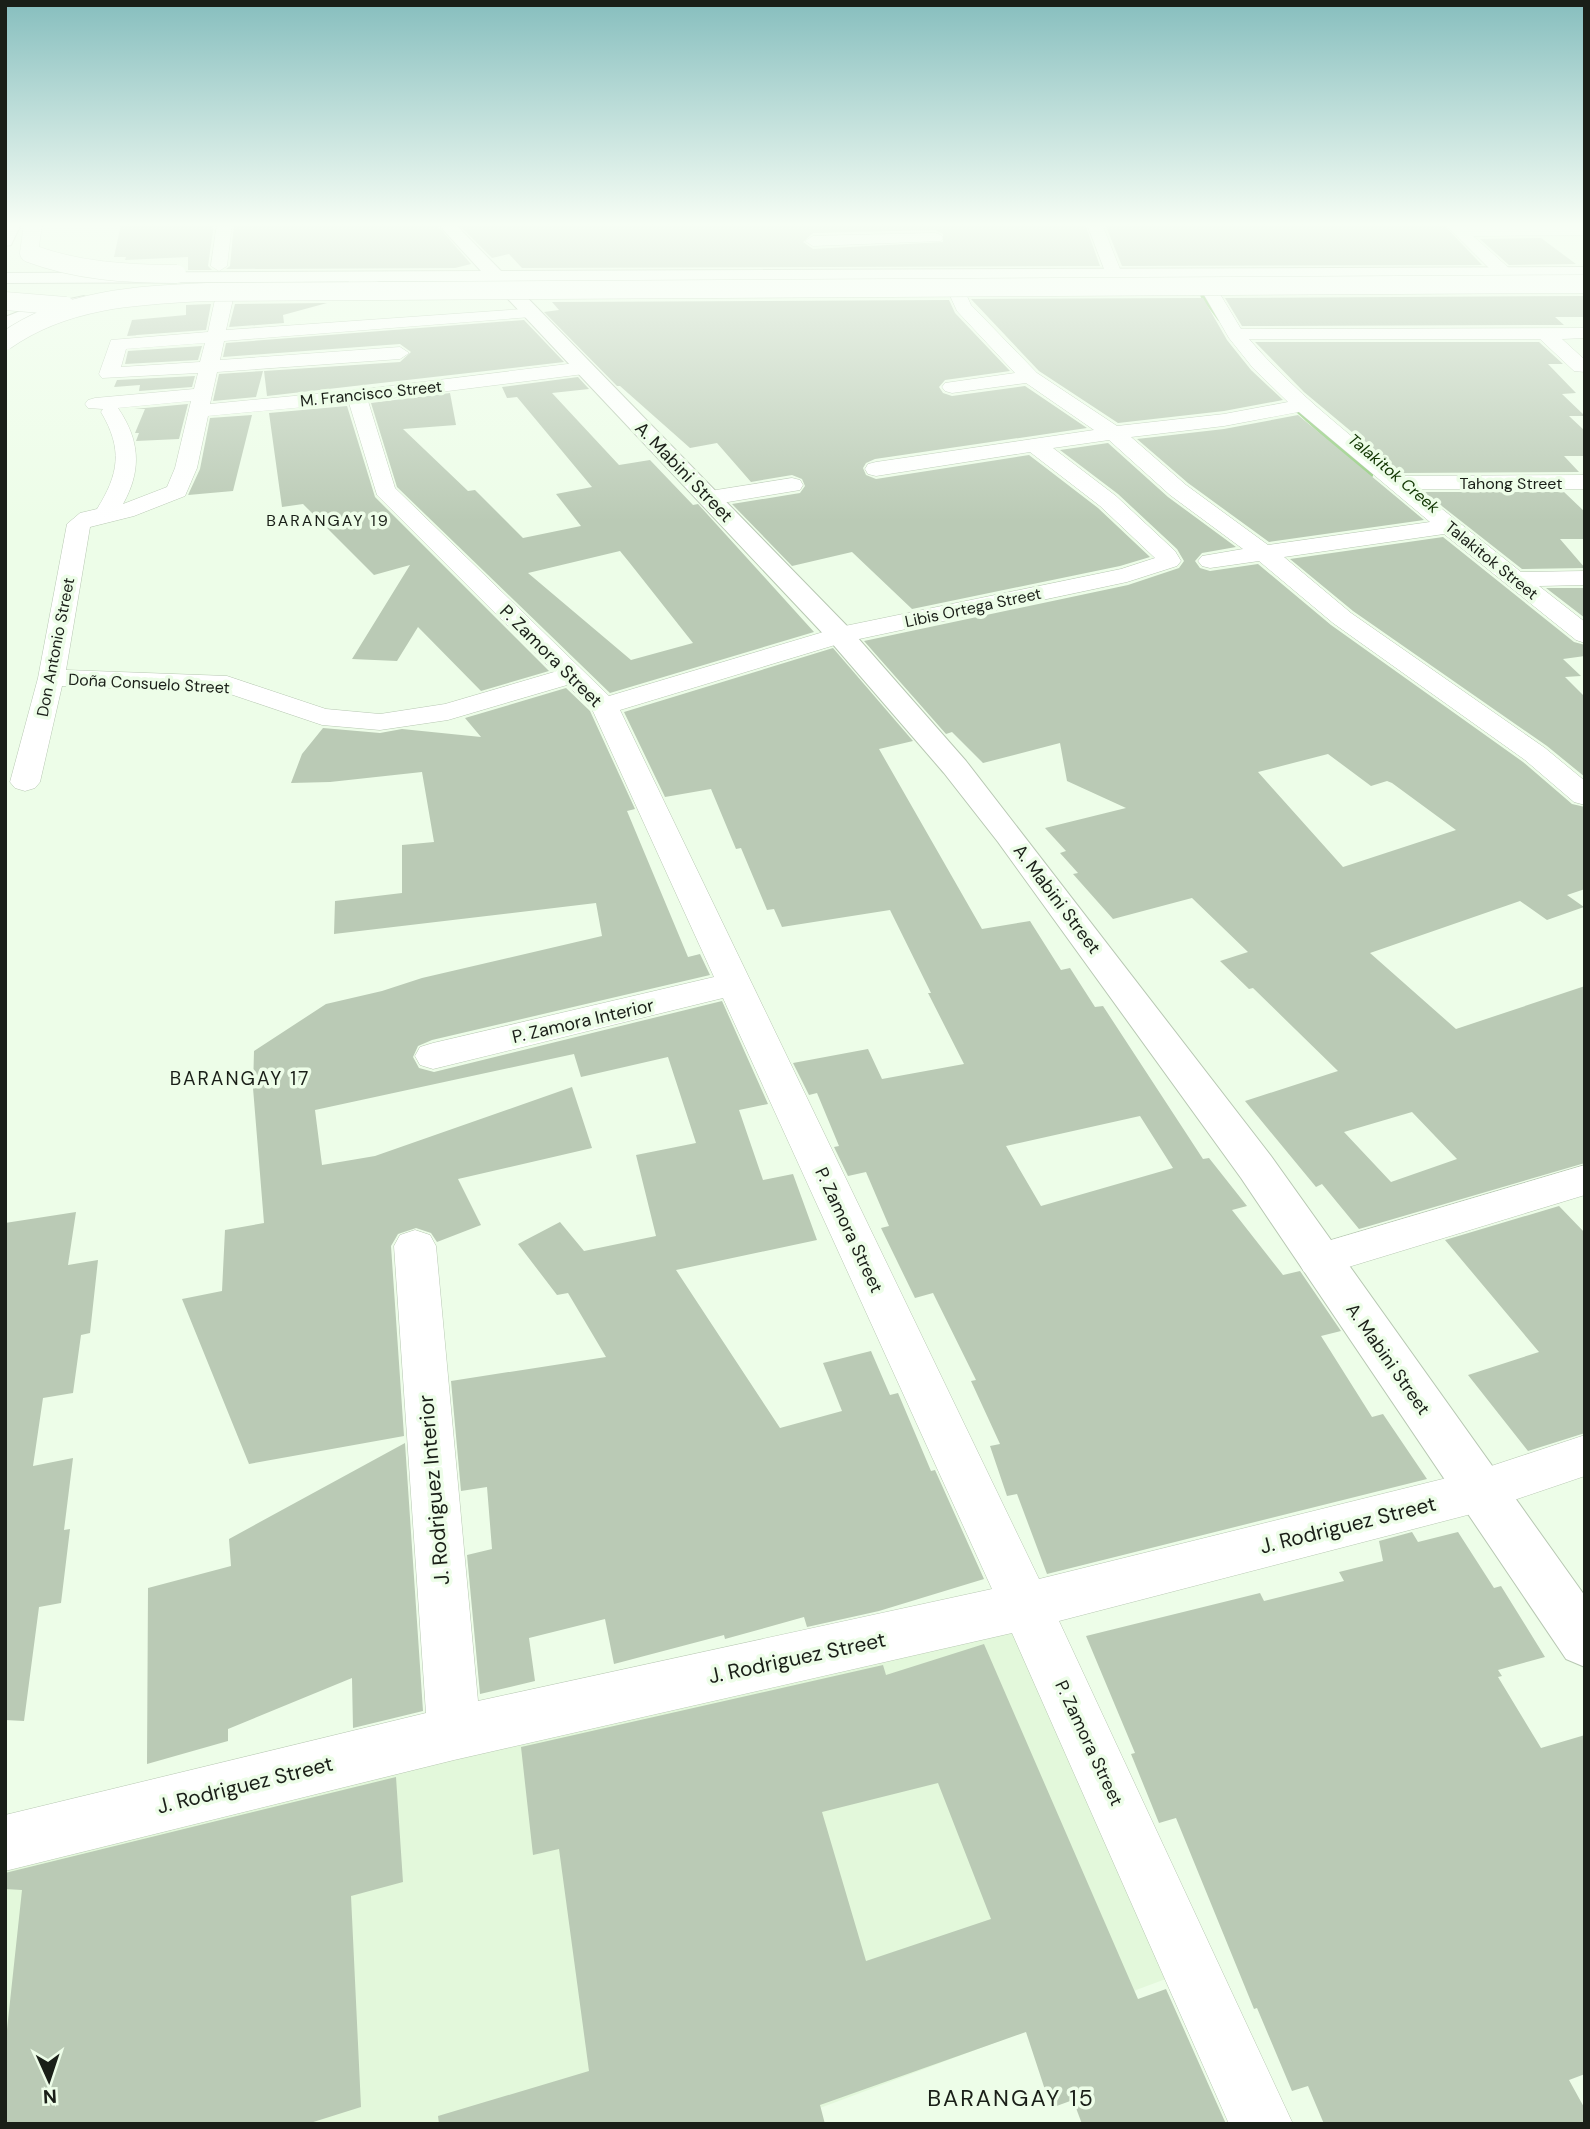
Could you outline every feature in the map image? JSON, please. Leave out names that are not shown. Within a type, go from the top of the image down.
[{"type":"main road","points":[[5,341],[32,323]]},
{"type":"main road","name":"A. Mabini Street","points":[[542,323],[840,635],[955,767],[1256,1167],[1585,1641]]},
{"type":"street","points":[[97,516],[158,501],[177,491],[186,468],[220,323]]},
{"type":"street","points":[[388,323],[118,344],[109,374],[400,353]]},
{"type":"street","points":[[979,323],[1030,376],[1112,433],[1178,490],[1263,552],[1312,595],[1535,754],[1585,796]]},
{"type":"street","name":"Talakitok Street","points":[[1230,323],[1259,363],[1303,405],[1395,483],[1438,528],[1517,579],[1585,635]]},
{"type":"street","points":[[1545,333],[1581,367]]},
{"type":"street","points":[[1236,334],[1585,333]]},
{"type":"street","name":"M. Francisco Street","points":[[103,408],[356,396],[584,368]]},
{"type":"street","points":[[951,387],[1030,376]]},
{"type":"street","name":"P. Zamora Street","points":[[356,396],[385,490],[604,706],[1026,1606],[1261,2124]]},
{"type":"street","points":[[876,470],[1032,444],[1224,420],[1303,405]]},
{"type":"street","name":"Don Antonio Street","points":[[25,782],[51,678],[79,524],[97,516],[125,474],[128,449],[123,429],[103,408]]},
{"type":"street","name":"Libis Ortega Street","points":[[604,706],[840,635],[1127,575],[1169,561],[1108,501],[1032,444]]},
{"type":"street","name":"Tahong Street","points":[[1395,483],[1585,482]]},
{"type":"street","points":[[710,498],[792,485]]},
{"type":"street","points":[[1210,561],[1438,528]]},
{"type":"street","points":[[1517,579],[1585,578]]},
{"type":"street","name":"Doña Consuelo Street","points":[[51,678],[227,684],[322,717],[380,722],[447,712],[572,675]]},
{"type":"street","name":"P. Zamora Interior","points":[[433,1056],[733,984]]},
{"type":"street","points":[[1319,1260],[1585,1180]]},
{"type":"street","name":"J. Rodriguez Interior","points":[[415,1246],[454,1733]]},
{"type":"street","name":"J. Rodriguez Street","points":[[5,1843],[454,1733],[1026,1606],[1479,1491],[1585,1455]]},
{"type":"shaded area","points":[[1013,1631],[1171,1977],[777,2124],[5,2124],[5,1858]]},
{"type":"building","points":[[131,323],[207,323],[206,330],[127,336]]},
{"type":"building","points":[[230,323],[279,323],[229,327]]},
{"type":"building","points":[[481,323],[527,323],[564,362],[267,396],[264,371],[400,362],[411,352],[400,344],[223,357],[226,343]]},
{"type":"building","points":[[555,323],[965,323],[1010,371],[945,380],[939,387],[943,393],[952,396],[1025,386],[1087,428],[875,459],[866,463],[863,468],[866,475],[876,479],[1029,455],[1098,508],[1150,557],[1120,566],[912,609],[852,552],[792,566],[732,504],[800,493],[805,486],[802,479],[792,475],[751,482],[717,443],[690,448],[617,386]]},
{"type":"building","points":[[994,323],[1217,323],[1251,370],[1283,400],[1224,411],[1118,423],[1039,371]]},
{"type":"building","points":[[1240,323],[1564,325],[1242,326]]},
{"type":"building","points":[[1255,342],[1539,342],[1563,364],[1548,364],[1576,393],[1562,394],[1585,416],[1569,416],[1585,431],[1585,456],[1564,456],[1579,472],[1401,473],[1304,392]]},
{"type":"building","points":[[202,346],[198,360],[125,364],[128,351]]},
{"type":"building","points":[[263,371],[256,397],[213,401],[219,374]]},
{"type":"building","points":[[195,376],[192,387],[139,391],[140,385],[114,387],[117,380]]},
{"type":"building","points":[[578,377],[589,389],[552,393],[619,465],[650,460],[693,505],[698,504],[814,632],[610,693],[397,487],[371,403],[450,393],[456,425],[403,429],[468,491],[475,490],[523,538],[581,526],[556,494],[592,487],[517,397],[507,398],[502,387]],"holes":[[[620,551],[693,643],[631,660],[528,573]]]},
{"type":"building","points":[[188,404],[179,439],[136,441],[139,433],[135,433],[145,409],[134,409]]},
{"type":"building","points":[[347,406],[375,497],[549,671],[481,691],[418,627],[397,661],[352,659],[410,565],[374,575],[303,504],[282,507],[269,413]]},
{"type":"building","points":[[252,415],[233,491],[188,495],[200,469],[210,418]]},
{"type":"building","points":[[1298,415],[1424,520],[1269,542],[1188,483],[1137,439],[1224,429]]},
{"type":"building","points":[[1108,443],[1168,497],[1236,547],[1202,553],[1195,561],[1200,568],[1210,571],[1258,564],[1331,625],[1523,762],[1572,804],[1585,807],[1585,889],[1567,895],[1584,907],[1547,920],[1520,901],[1370,953],[1456,1029],[1585,986],[1585,1163],[1359,1229],[1322,1184],[1316,1187],[1245,1101],[1338,1071],[1253,988],[1249,989],[1220,961],[1248,952],[1192,898],[1113,919],[1073,874],[1078,873],[1060,853],[1066,851],[1045,828],[1126,808],[1067,781],[1060,743],[983,763],[952,732],[946,734],[864,641],[1128,585],[1179,568],[1184,561],[1177,549],[1118,494],[1060,450]],"holes":[[[1328,754],[1371,786],[1387,781],[1392,783],[1456,830],[1343,867],[1258,772]],[[1412,1112],[1457,1159],[1391,1182],[1344,1132]]]},
{"type":"building","points":[[1424,492],[1564,492],[1585,512],[1585,539],[1560,539],[1585,568],[1522,569]]},
{"type":"building","points":[[1443,537],[1574,642],[1585,645],[1585,656],[1563,659],[1581,676],[1565,677],[1585,697],[1585,777],[1547,746],[1353,611],[1290,559]]},
{"type":"building","points":[[1546,588],[1585,588],[1585,618]]},
{"type":"building","points":[[833,648],[913,741],[879,749],[982,929],[1030,921],[1061,970],[1070,968],[1095,1007],[1103,1006],[1203,1159],[1209,1158],[1247,1206],[1232,1210],[1283,1275],[1300,1271],[1341,1331],[1321,1336],[1372,1417],[1383,1414],[1427,1479],[1047,1574],[1017,1494],[1007,1496],[990,1446],[1000,1444],[971,1381],[976,1380],[933,1293],[915,1298],[881,1228],[889,1226],[866,1172],[848,1176],[834,1147],[839,1146],[817,1093],[809,1095],[793,1063],[868,1049],[882,1079],[964,1064],[928,993],[931,993],[890,910],[782,927],[774,909],[767,910],[741,848],[736,849],[711,789],[665,797],[624,712]],"holes":[[[1140,1116],[1173,1168],[1041,1206],[1006,1146]]]},
{"type":"building","points":[[566,688],[590,711],[635,809],[627,811],[688,957],[700,954],[710,975],[432,1040],[418,1046],[413,1057],[419,1068],[434,1072],[722,1001],[768,1104],[739,1110],[763,1180],[793,1174],[817,1240],[676,1270],[780,1428],[842,1411],[823,1363],[871,1351],[890,1395],[898,1393],[931,1471],[935,1470],[984,1579],[879,1611],[807,1627],[804,1617],[725,1639],[724,1635],[614,1664],[605,1619],[529,1638],[535,1681],[480,1694],[467,1555],[492,1549],[487,1487],[461,1491],[451,1381],[606,1357],[568,1293],[557,1295],[518,1244],[560,1222],[584,1251],[656,1236],[636,1155],[696,1143],[668,1057],[581,1077],[574,1054],[315,1110],[322,1165],[375,1156],[572,1087],[592,1148],[458,1179],[481,1225],[437,1242],[431,1233],[416,1228],[398,1234],[391,1246],[404,1436],[249,1464],[182,1299],[222,1291],[225,1230],[264,1223],[253,1088],[254,1051],[326,1004],[422,978],[602,936],[596,903],[334,934],[335,901],[402,893],[402,845],[434,842],[422,772],[330,782],[291,783],[302,754],[323,728],[380,733],[402,729],[481,737],[465,718]]},
{"type":"building","points":[[1559,1206],[1585,1233],[1585,1433],[1528,1451],[1468,1375],[1539,1352],[1445,1240]]},
{"type":"building","points":[[76,1212],[68,1265],[98,1260],[90,1333],[81,1335],[73,1393],[43,1398],[33,1466],[73,1458],[64,1530],[70,1529],[61,1603],[39,1607],[24,1721],[5,1720],[5,1223]]},
{"type":"building","points":[[405,1443],[423,1711],[353,1728],[352,1678],[228,1729],[228,1741],[147,1764],[148,1588],[231,1566],[229,1539]]},
{"type":"building","points":[[1412,1532],[1418,1542],[1458,1532],[1494,1588],[1501,1586],[1545,1657],[1498,1670],[1502,1676],[1498,1677],[1541,1748],[1585,1735],[1585,2074],[1569,2080],[1585,2109],[1585,2124],[1324,2124],[1308,2086],[1292,2091],[1257,2008],[1254,2009],[1176,1818],[1159,1823],[1131,1754],[1135,1753],[1086,1636],[1260,1593],[1264,1601],[1344,1581],[1339,1572],[1383,1561],[1379,1541]]},
{"type":"building","points":[[984,1644],[1138,1999],[1166,1989],[1226,2124],[1082,2124],[1073,2100],[1051,2108],[1026,2032],[820,2105],[825,2124],[439,2124],[438,2116],[589,2071],[559,1849],[533,1855],[521,1747],[883,1665],[886,1675]],"holes":[[[938,1783],[991,1919],[866,1961],[822,1812]]]},
{"type":"building","points":[[396,1777],[403,1882],[351,1896],[361,2107],[307,2124],[5,2124],[5,2048],[22,1890],[5,1889],[5,1873]]},
{"type":"waterway","name":"Talakitok Creek","points":[[1296,408],[1370,475]]},
{"type":"district","name":"BARANGAY 19","points":[[328,520]]},
{"type":"district","name":"BARANGAY 17","points":[[240,1078]]},
{"type":"district","name":"BARANGAY 15","points":[[1011,2098]]}]
